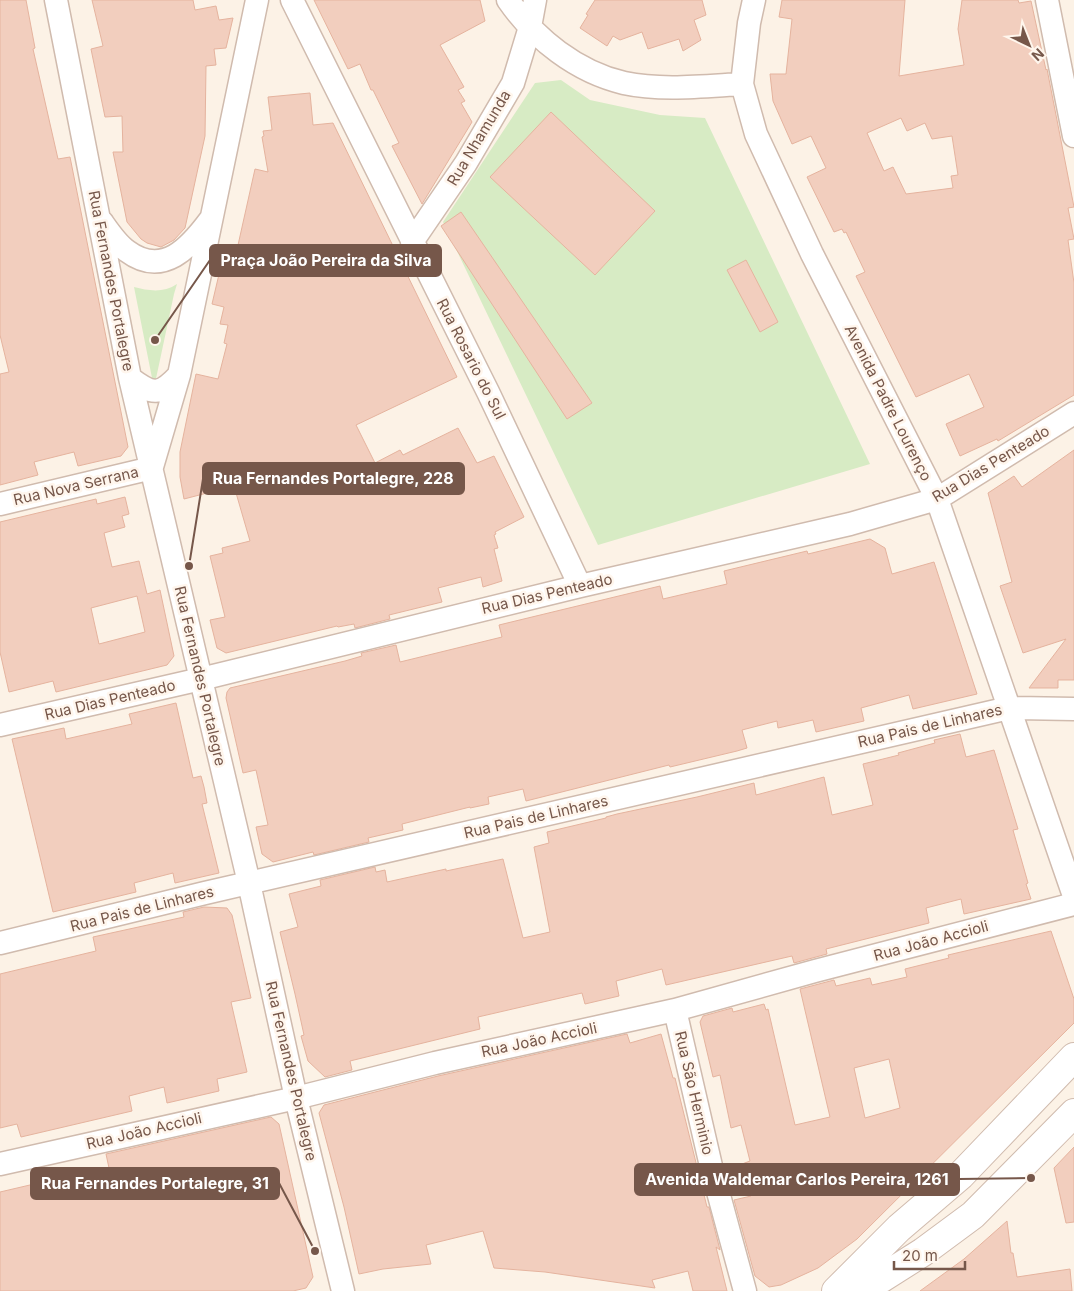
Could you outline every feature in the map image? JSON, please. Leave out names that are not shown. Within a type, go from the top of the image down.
[{"type":"street","name":"Rua Fernandes Portalegre","points":[[56,0],[130,378],[249,883],[296,1098],[343,1291]]},
{"type":"street","points":[[152,468],[179,375],[257,0]]},
{"type":"street","name":"Rua Rosario do Sul","points":[[292,0],[488,392],[580,586]]},
{"type":"street","points":[[508,0],[517,14],[545,42],[590,72],[625,83],[694,87],[742,84]]},
{"type":"street","name":"Rua Nhamunda","points":[[412,242],[466,163],[512,83],[530,27],[534,0]]},
{"type":"street","name":"Avenida Padre Lourenço","points":[[754,0],[742,84],[756,134],[812,254],[937,499],[1074,896]]},
{"type":"street","points":[[1047,0],[1074,136]]},
{"type":"street","points":[[100,220],[126,251],[143,260],[162,261],[173,257],[191,243],[213,215]]},
{"type":"street","points":[[130,378],[151,391],[158,391],[172,383],[179,375]]},
{"type":"street","name":"Rua Dias Penteado","points":[[0,725],[201,679],[580,586],[850,524],[937,499],[1074,413]]},
{"type":"street","name":"Rua Nova Serrana","points":[[0,504],[152,468]]},
{"type":"street","name":"Rua Pais de Linhares","points":[[0,943],[249,883],[1009,708],[1074,709]]},
{"type":"street","name":"Rua João Accioli","points":[[0,1164],[675,1010],[815,971],[1074,904]]},
{"type":"street","name":"Rua São Herminio","points":[[675,1010],[711,1166],[745,1291]]},
{"type":"street","points":[[836,1291],[899,1228],[961,1175],[1074,1057]]},
{"type":"street","points":[[836,1291],[882,1278],[923,1252],[972,1215],[1074,1113]]},
{"type":"green space","points":[[561,80],[590,100],[660,115],[705,118],[870,464],[598,545],[443,222],[535,83]]},
{"type":"green space","points":[[177,284],[154,388],[134,287],[156,290],[167,289]]},
{"type":"building","points":[[0,0],[26,0],[35,48],[33,49],[58,159],[70,157],[128,447],[121,456],[78,466],[74,452],[34,462],[38,475],[0,485],[0,374],[9,372],[0,335]]},
{"type":"building","points":[[92,0],[193,0],[195,10],[216,6],[219,20],[233,18],[226,48],[214,49],[216,65],[206,66],[205,136],[185,228],[174,240],[161,247],[141,239],[127,222],[113,152],[123,152],[122,116],[105,117],[91,49],[103,46]]},
{"type":"building","points":[[314,0],[480,0],[485,21],[440,45],[464,87],[458,90],[465,101],[461,103],[472,122],[422,204],[392,146],[399,143],[373,90],[371,90],[360,64],[348,69]]},
{"type":"building","points":[[595,0],[702,0],[706,15],[694,20],[701,40],[683,51],[679,39],[648,49],[642,32],[620,40],[613,36],[607,46],[580,28]]},
{"type":"building","points":[[782,0],[905,0],[899,76],[964,65],[958,29],[962,0],[1018,0],[1019,3],[1031,1],[1047,69],[1074,207],[1068,208],[1074,239],[1068,240],[1074,283],[1074,395],[998,441],[997,439],[960,456],[946,424],[984,407],[969,374],[916,397],[856,276],[865,272],[846,232],[844,233],[842,229],[834,232],[807,177],[826,168],[811,136],[792,144],[773,101],[770,74],[786,74],[792,19],[779,17]],"holes":[[[901,118],[907,131],[925,123],[932,139],[952,136],[958,175],[951,176],[953,188],[906,194],[893,167],[884,171],[867,133]]]},
{"type":"building","points":[[310,93],[313,125],[333,123],[394,248],[382,267],[398,256],[457,377],[356,425],[375,463],[400,450],[403,455],[458,428],[477,463],[494,456],[524,517],[495,532],[496,534],[494,535],[498,548],[494,549],[502,581],[483,587],[481,577],[438,588],[442,602],[389,615],[390,619],[355,628],[354,624],[337,626],[226,653],[217,648],[210,620],[225,617],[210,556],[223,553],[222,548],[250,541],[234,486],[184,499],[180,477],[180,452],[196,374],[218,379],[227,344],[224,343],[228,325],[220,324],[224,307],[212,304],[220,270],[232,272],[255,169],[268,172],[262,137],[264,136],[263,131],[272,130],[268,97]]},
{"type":"building","points":[[551,112],[655,211],[595,275],[490,177]]},
{"type":"building","points":[[461,212],[592,403],[567,419],[441,226]]},
{"type":"building","points":[[746,260],[778,322],[760,332],[727,270]]},
{"type":"building","points":[[1074,450],[1074,680],[1058,680],[1058,688],[1029,688],[1066,639],[1023,653],[1000,586],[1012,582],[988,493],[1014,476],[1022,487]]},
{"type":"building","points":[[125,497],[129,514],[122,516],[125,527],[104,533],[112,567],[139,561],[147,594],[160,590],[174,656],[167,665],[56,692],[53,681],[9,692],[0,652],[0,522],[96,499],[97,504]],"holes":[[[137,596],[145,632],[99,644],[91,608]]]},
{"type":"building","points":[[870,539],[885,548],[892,574],[934,562],[977,694],[913,709],[909,695],[861,708],[864,721],[816,732],[813,720],[778,728],[777,721],[742,730],[747,748],[737,751],[670,767],[669,765],[526,801],[523,789],[488,797],[489,804],[402,824],[403,830],[368,838],[369,842],[314,855],[313,852],[273,862],[262,854],[256,827],[268,825],[256,770],[243,773],[226,698],[230,688],[345,661],[362,656],[361,653],[396,645],[400,662],[502,637],[499,625],[660,586],[663,599],[727,584],[724,571],[807,551],[808,554]]},
{"type":"building","points":[[176,703],[193,778],[201,776],[204,787],[207,803],[202,804],[219,873],[175,883],[173,873],[134,883],[136,892],[53,912],[12,739],[64,728],[66,739],[132,724],[129,714]]},
{"type":"building","points":[[960,734],[966,757],[994,750],[1018,829],[1013,830],[1031,899],[964,914],[961,899],[926,908],[929,923],[826,949],[827,954],[794,963],[792,956],[666,985],[662,969],[616,981],[619,996],[585,1004],[582,993],[478,1017],[480,1029],[350,1061],[352,1070],[325,1077],[308,1061],[301,1036],[304,1035],[280,932],[298,927],[289,894],[321,886],[320,880],[375,867],[376,872],[385,870],[387,882],[503,859],[523,938],[550,932],[534,847],[549,843],[547,832],[754,783],[756,795],[824,777],[832,815],[873,805],[863,764],[899,755],[898,753],[935,743],[934,740]]},
{"type":"building","points":[[204,907],[227,908],[232,915],[251,998],[231,1002],[247,1072],[217,1079],[219,1091],[167,1103],[164,1087],[129,1096],[132,1111],[21,1137],[17,1124],[0,1128],[0,974],[96,951],[93,937],[184,917],[183,912]]},
{"type":"building","points":[[1051,931],[1074,999],[1074,1023],[857,1239],[818,1268],[781,1285],[769,1287],[755,1276],[734,1200],[751,1196],[742,1164],[750,1161],[741,1125],[731,1128],[720,1075],[713,1077],[700,1022],[703,1016],[732,1008],[733,1012],[764,1004],[766,1010],[768,1009],[795,1125],[830,1117],[800,989],[834,980],[836,986],[870,978],[872,985],[907,977],[905,969],[949,958],[948,955]],"holes":[[[889,1059],[900,1108],[865,1118],[854,1068]]]},
{"type":"building","points":[[627,1034],[630,1043],[661,1034],[673,1078],[675,1078],[707,1207],[709,1207],[720,1250],[716,1247],[727,1291],[693,1291],[688,1271],[652,1280],[655,1288],[545,1272],[494,1268],[483,1231],[426,1245],[431,1264],[383,1269],[359,1274],[344,1207],[319,1113],[324,1105],[438,1076]]},
{"type":"building","points":[[271,1117],[279,1124],[313,1277],[306,1288],[293,1291],[0,1291],[0,1192],[109,1168],[106,1154]]},
{"type":"building","points":[[1074,1147],[1074,1222],[1066,1223],[1054,1168]]},
{"type":"building","points":[[1007,1221],[1011,1253],[1013,1253],[1017,1277],[1070,1269],[1072,1291],[920,1291],[964,1259]]},
{"type":"place","name":"Praça João Pereira da Silva","points":[[155,340]]},
{"type":"place","name":"Rua Fernandes Portalegre, 228","points":[[189,566]]},
{"type":"place","name":"Avenida Waldemar Carlos Pereira, 1261","points":[[1031,1178]]},
{"type":"place","name":"Rua Fernandes Portalegre, 31","points":[[315,1251]]}]
